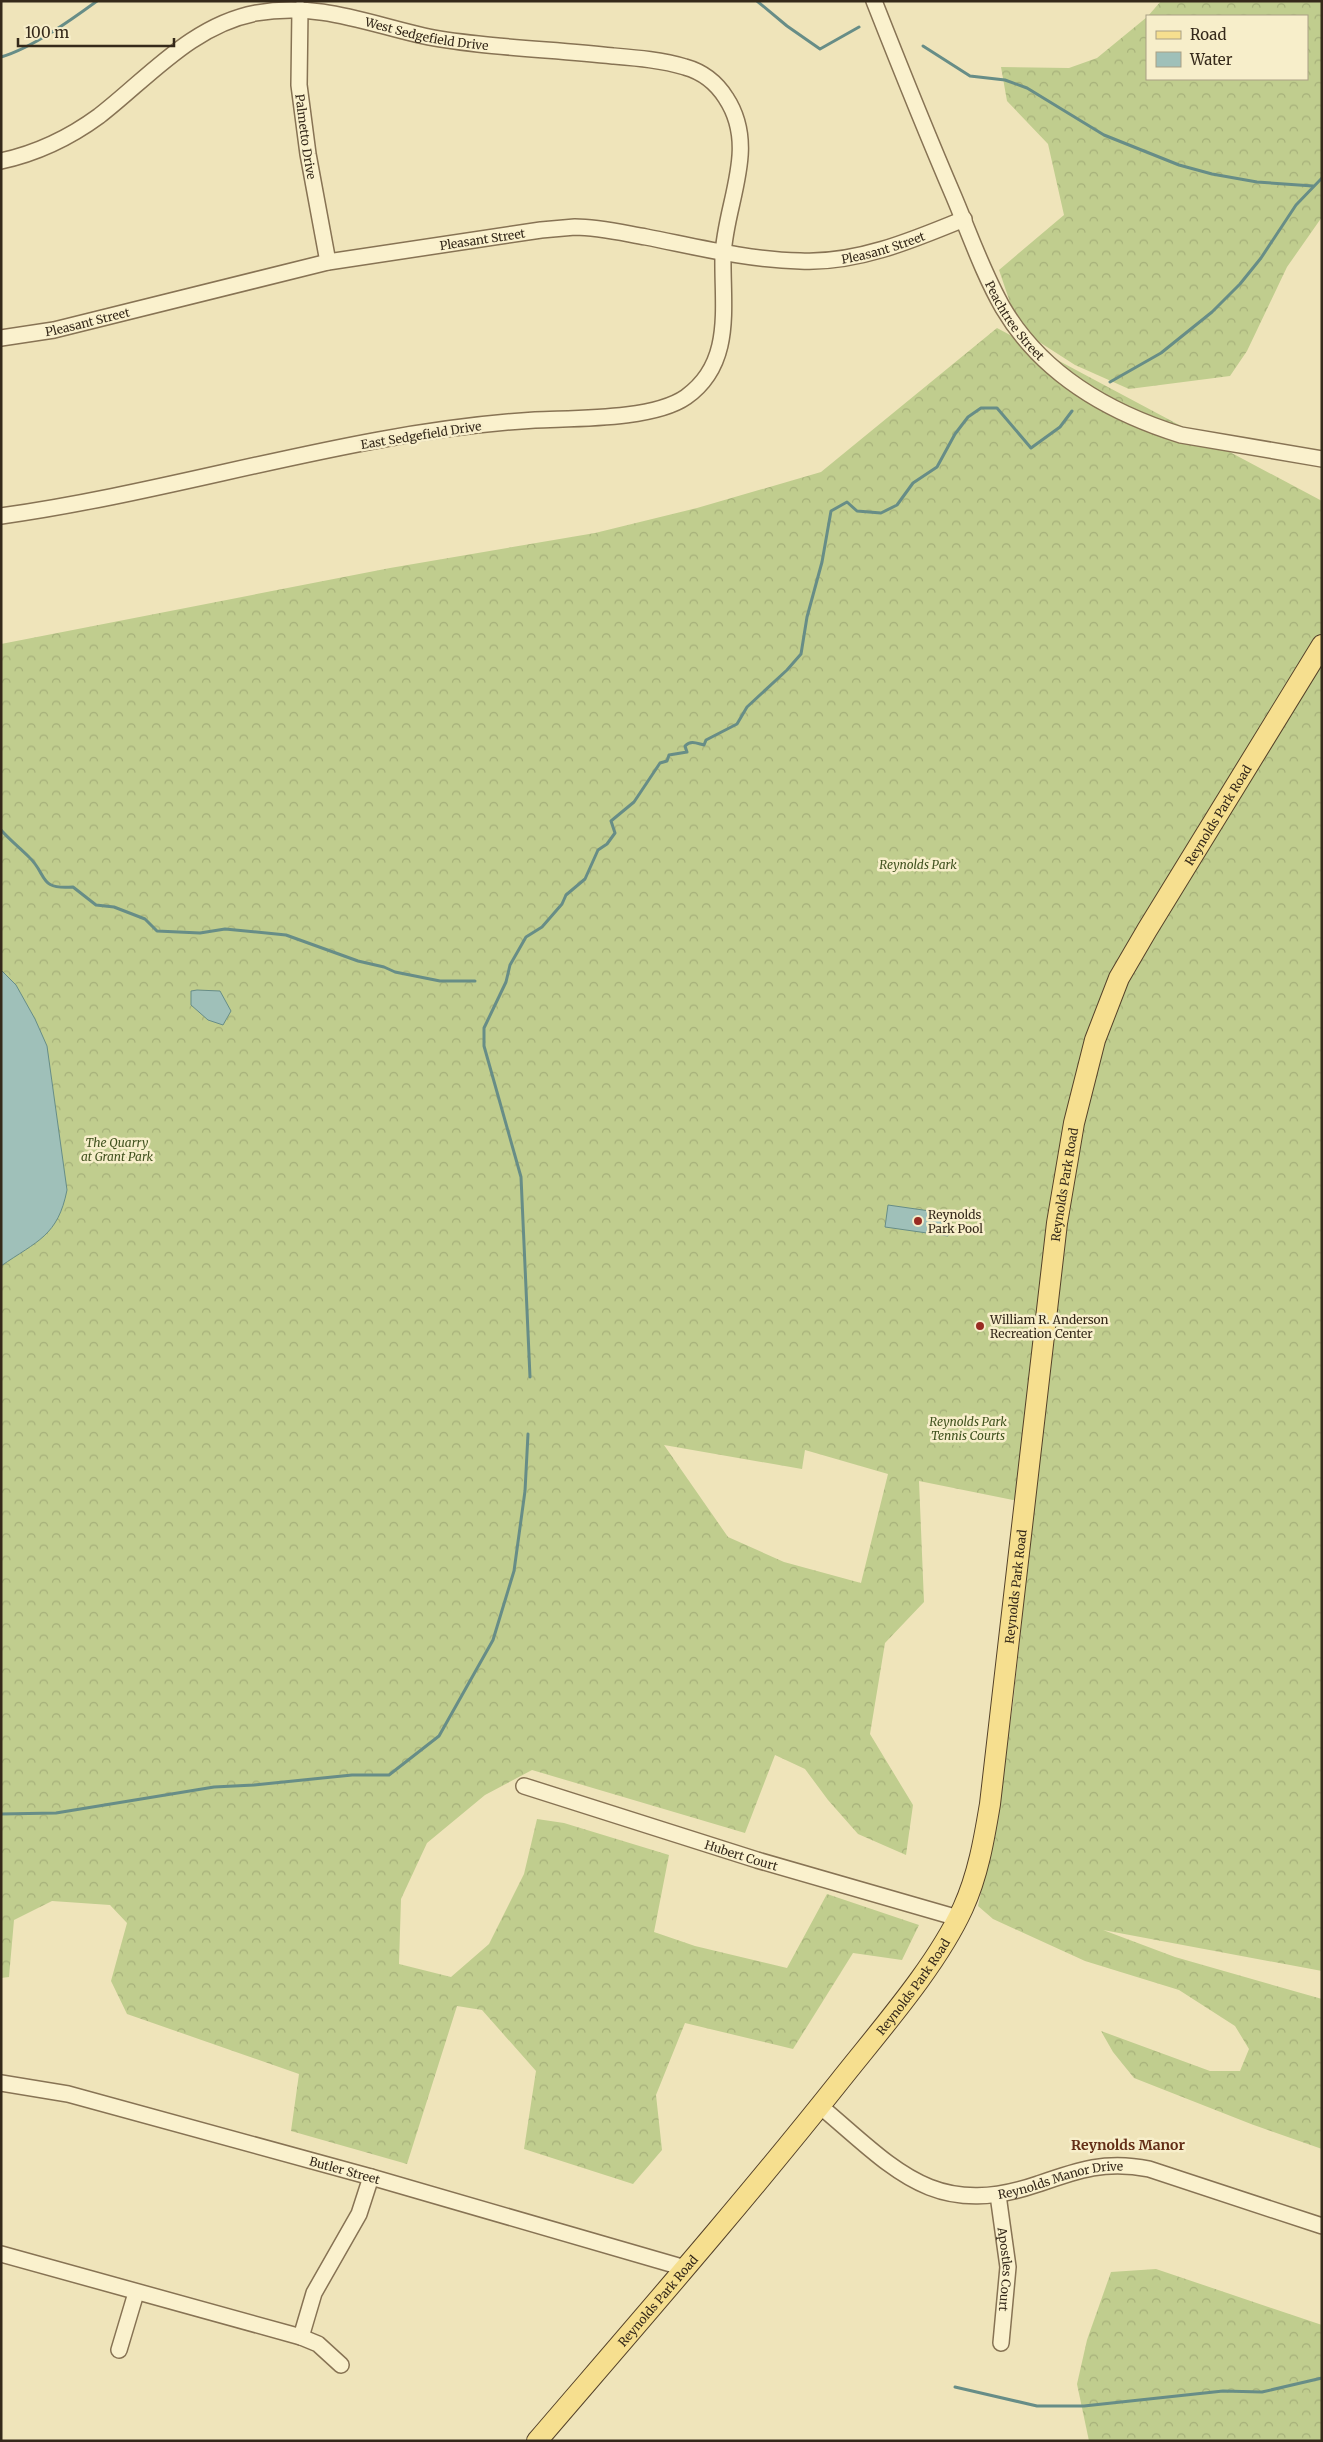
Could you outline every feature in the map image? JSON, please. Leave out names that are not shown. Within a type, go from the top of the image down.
[{"type":"main road","name":"Reynolds Park Road","points":[[537,2441],[820,2106],[897,2008],[940,1949],[958,1918],[976,1875],[990,1804],[1057,1223],[1069,1145],[1095,1040],[1119,978],[1322,645]]},
{"type":"street","name":"Peachtree Street","points":[[877,2],[900,72],[964,219],[981,264],[1004,310],[1039,354],[1053,368],[1087,393],[1131,417],[1181,435],[1322,459]]},
{"type":"street","name":"West Sedgefield Drive","points":[[1,161],[39,151],[81,128],[210,28],[256,14],[300,8],[356,18],[428,37],[671,63],[702,73],[717,85],[728,101],[737,118],[741,137],[738,175],[723,252]]},
{"type":"street","name":"Palmetto Drive","points":[[300,8],[299,85],[308,154],[328,262]]},
{"type":"street","name":"Pleasant Street","points":[[1,338],[54,330],[328,262],[541,230],[576,227],[620,232],[758,258],[820,261],[880,249],[917,238],[964,219]]},
{"type":"street","name":"East Sedgefield Drive","points":[[1,516],[450,428],[607,416],[645,411],[673,404],[686,397],[710,373],[720,352],[724,305],[723,252]]},
{"type":"street","name":"Hubert Court","points":[[524,1786],[757,1860],[958,1918]]},
{"type":"street","name":"Butler Street","points":[[1,2082],[68,2094],[371,2177],[685,2268]]},
{"type":"street","name":"Reynolds Manor Drive","points":[[820,2106],[886,2162],[921,2185],[953,2194],[998,2195],[1097,2166],[1130,2165],[1149,2169],[1322,2226]]},
{"type":"street","points":[[301,2337],[314,2293],[359,2214],[371,2177]]},
{"type":"street","name":"Apostles Court","points":[[998,2195],[1008,2267],[1001,2343]]},
{"type":"street","points":[[1,2254],[136,2293],[301,2337],[318,2344],[341,2365]]},
{"type":"street","points":[[119,2350],[136,2293]]},
{"type":"green space","points":[[1161,1],[1322,1],[1322,217],[1287,267],[1247,351],[1230,376],[1129,389],[1075,365],[1019,329],[999,270],[1064,215],[1048,144],[1007,101],[1001,67],[1069,68],[1097,58],[1146,18],[1146,80],[1308,80],[1308,15],[1149,15]]},
{"type":"green space","name":"Reynolds Park","points":[[997,328],[1322,501],[1322,1971],[1103,1930],[1175,1957],[1322,1999],[1322,2149],[1251,2124],[1134,2078],[1113,2052],[1101,2031],[1210,2071],[1240,2071],[1249,2049],[1235,2026],[1179,1990],[1085,1961],[993,1919],[978,1906],[996,1822],[1013,1703],[1035,1497],[1013,1500],[919,1481],[924,1602],[885,1643],[870,1734],[913,1805],[906,1855],[858,1834],[828,1800],[805,1769],[775,1755],[745,1833],[532,1770],[485,1795],[427,1843],[401,1899],[399,1964],[451,1977],[489,1944],[524,1874],[537,1819],[564,1823],[669,1855],[654,1932],[695,1946],[787,1968],[827,1894],[919,1925],[902,1960],[853,1953],[793,2049],[685,2023],[656,2095],[662,2150],[633,2184],[524,2149],[536,2071],[482,2010],[457,2006],[407,2164],[291,2131],[299,2074],[127,2014],[111,1981],[127,1923],[110,1905],[52,1901],[14,1920],[9,1977],[1,1978],[1,644],[390,568],[595,533],[697,508],[821,472]],"holes":[[[664,1445],[802,1469],[805,1450],[888,1474],[861,1583],[784,1562],[728,1537]]]},
{"type":"green space","points":[[954,1404],[991,1412],[990,1416],[995,1417],[993,1426],[988,1425],[987,1429],[950,1421],[951,1417],[946,1416],[948,1407],[953,1408]]},
{"type":"green space","points":[[949,1426],[986,1434],[986,1438],[991,1439],[989,1449],[983,1448],[982,1451],[946,1443],[946,1440],[941,1439],[943,1429],[948,1430]]},
{"type":"green space","points":[[1156,2269],[1322,2325],[1322,2441],[1089,2441],[1077,2384],[1087,2340],[1111,2272]]},
{"type":"water","points":[[1,970],[16,985],[35,1019],[47,1046],[67,1190],[58,1218],[52,1228],[35,1243],[1,1266]]},
{"type":"water","points":[[191,991],[220,991],[231,1011],[223,1025],[208,1020],[191,1005]]},
{"type":"water","name":"Reynolds Park Pool","points":[[888,1205],[951,1214],[948,1236],[885,1227]]},
{"type":"waterway","points":[[1,57],[38,40],[97,1]]},
{"type":"waterway","points":[[757,1],[787,26],[820,49],[859,27]]},
{"type":"waterway","points":[[923,46],[970,76],[1005,80],[1027,88],[1104,135],[1179,165],[1212,174],[1257,182],[1313,186]]},
{"type":"waterway","points":[[1110,382],[1161,353],[1212,312],[1240,284],[1261,258],[1296,205],[1322,178]]},
{"type":"waterway","points":[[530,1377],[521,1177],[484,1046],[484,1028],[506,982],[510,965],[526,937],[542,927],[562,904],[566,895],[585,879],[598,850],[607,844],[615,833],[611,821],[634,802],[660,763],[667,761],[669,755],[687,752],[685,746],[689,743],[694,742],[704,745],[706,740],[737,724],[747,707],[787,670],[801,654],[807,617],[822,562],[831,511],[847,502],[857,511],[881,513],[897,505],[913,483],[937,467],[955,434],[968,417],[981,408],[997,408],[1031,448],[1060,427],[1072,411]]},
{"type":"waterway","points":[[1,830],[29,857],[49,884],[73,887],[96,905],[114,907],[145,919],[157,931],[200,933],[225,929],[286,935],[395,972],[440,981],[475,981]]},
{"type":"waterway","points":[[1,1814],[56,1813],[214,1787],[352,1775],[389,1775],[439,1736],[493,1640],[514,1571],[525,1491],[528,1434]]},
{"type":"waterway","points":[[955,2387],[1037,2406],[1084,2406],[1223,2391],[1262,2392],[1322,2378]]},
{"type":"place","name":"Reynolds Park Pool","points":[[918,1221]]},
{"type":"place","name":"William R. Anderson Recreation Center","points":[[980,1326]]},
{"type":"district","name":"Reynolds Manor","points":[[1128,2145]]},
{"type":"park label","name":"The Quarry at Grant Park","points":[[117,1149]]},
{"type":"park label","name":"Reynolds Park Tennis Courts","points":[[968,1428]]}]
